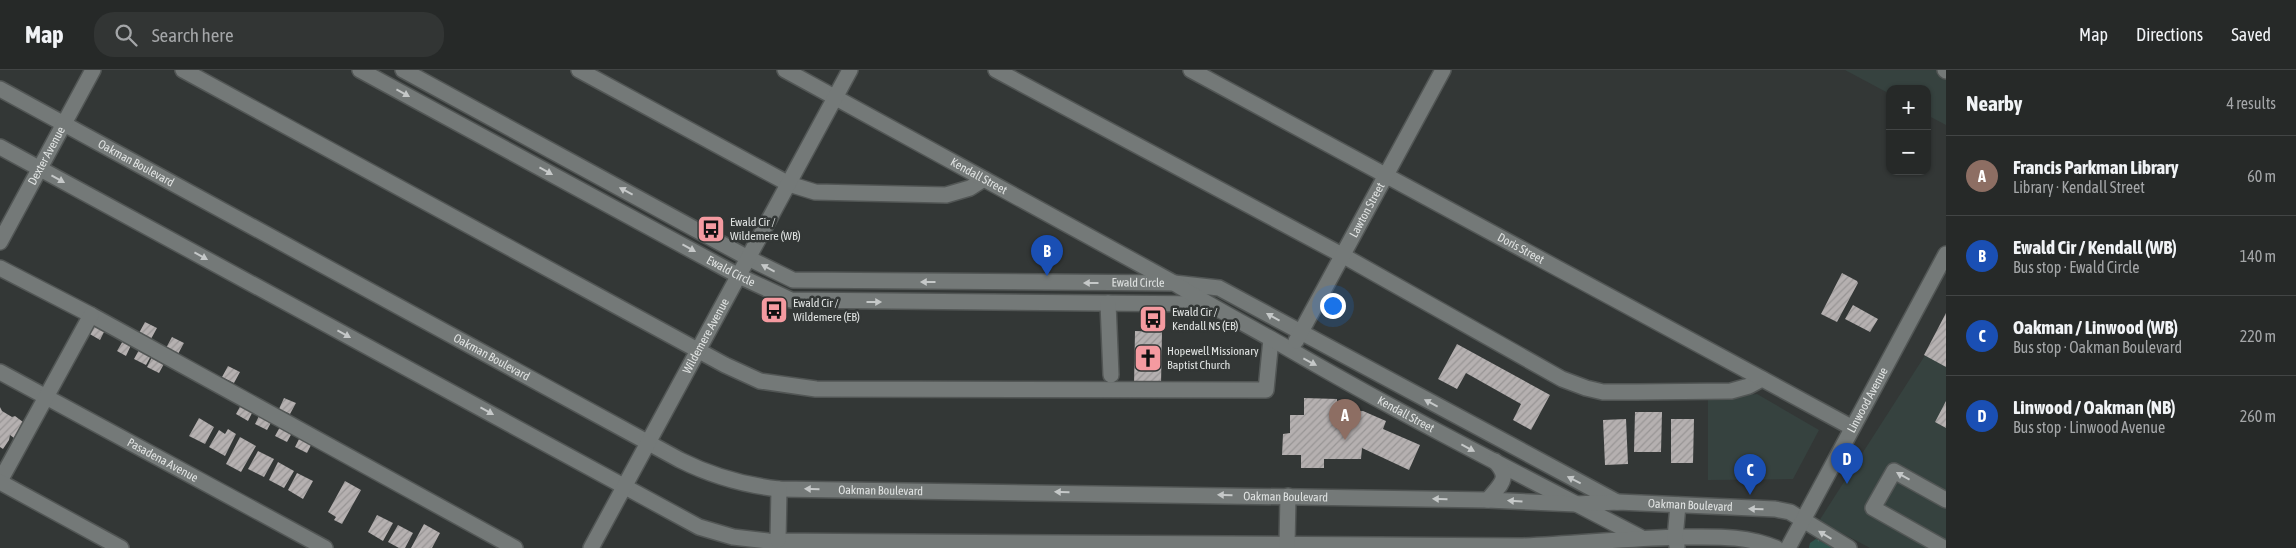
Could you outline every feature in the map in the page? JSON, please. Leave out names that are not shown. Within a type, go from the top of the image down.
[{"type":"street","name":"Dexter Avenue","points":[[0,242],[93,70]]},
{"type":"street","points":[[182,70],[698,350],[760,381],[816,389],[1266,390],[1271,339]]},
{"type":"street","name":"Ewald Circle","points":[[360,70],[781,297],[803,301],[1207,304]]},
{"type":"street","name":"Ewald Circle","points":[[403,70],[783,276],[805,281],[1174,283]]},
{"type":"street","points":[[579,70],[789,184],[815,192],[946,195],[970,188],[984,179]]},
{"type":"street","name":"Kendall Street","points":[[785,70],[1174,283],[1207,304],[1291,350],[1495,461],[1642,538]]},
{"type":"street","name":"Wildemere Avenue","points":[[591,548],[850,70]]},
{"type":"street","points":[[996,70],[1342,255],[1562,379],[1603,392],[1731,391],[1750,386],[1762,379]]},
{"type":"street","name":"Doris Street","points":[[1191,70],[1852,427]]},
{"type":"street","name":"Lawton Street","points":[[1291,350],[1443,70]]},
{"type":"street","name":"Oakman Boulevard","points":[[0,90],[706,473],[748,485],[778,489],[1288,496],[1488,500],[1576,504],[1618,502],[1775,509],[1790,512],[1849,548]]},
{"type":"street","points":[[0,147],[699,527],[733,537],[772,543],[1248,547],[1287,545],[1523,546],[1642,538],[1676,543],[1756,540],[1776,548]]},
{"type":"street","name":"Linwood Avenue","points":[[1788,548],[1946,254]]},
{"type":"street","points":[[0,268],[91,315],[515,548]]},
{"type":"street","name":"Kendall Street","points":[[1174,283],[1219,288],[1618,502]]},
{"type":"street","points":[[1108,303],[1111,375]]},
{"type":"street","points":[[91,315],[0,481],[121,548]]},
{"type":"street","name":"Pasadena Avenue","points":[[0,372],[325,548]]},
{"type":"street","points":[[1488,500],[1504,476],[1503,470],[1495,461]]},
{"type":"street","points":[[1944,548],[1873,508],[1894,471],[1946,500]]},
{"type":"street","points":[[772,543],[778,489]]},
{"type":"street","points":[[1287,545],[1288,496]]},
{"type":"street","points":[[1676,543],[1678,505]]},
{"type":"shaded area","points":[[1845,70],[1946,70],[1946,125],[1931,117],[1931,85],[1886,85],[1886,92]]},
{"type":"shaded area","points":[[1946,318],[1946,548],[1870,548],[1819,521],[1924,357]]},
{"type":"shaded area","points":[[1757,394],[1819,430],[1793,479],[1708,480],[1708,399]]},
{"type":"green space","points":[[1816,539],[1834,548],[1809,548],[1810,543]]},
{"type":"building","points":[[1842,273],[1858,283],[1837,322],[1821,314]]},
{"type":"building","points":[[1853,305],[1878,319],[1870,332],[1845,319]]},
{"type":"building","points":[[1946,313],[1946,367],[1924,355]]},
{"type":"building","points":[[94,322],[106,328],[100,340],[88,333]]},
{"type":"building","points":[[145,322],[157,328],[151,339],[139,333]]},
{"type":"building","name":"Hopewell Missionary Baptist Church","points":[[1135,331],[1162,332],[1161,385],[1134,385]]},
{"type":"building","points":[[172,337],[184,343],[178,354],[166,348]]},
{"type":"building","points":[[124,339],[132,343],[126,356],[117,351]]},
{"type":"building","points":[[1457,344],[1550,395],[1531,430],[1513,420],[1521,404],[1466,373],[1457,389],[1438,379]]},
{"type":"building","points":[[140,348],[152,354],[146,365],[134,359]]},
{"type":"building","points":[[153,355],[165,362],[159,373],[147,367]]},
{"type":"building","points":[[228,366],[240,372],[234,383],[222,377]]},
{"type":"building","points":[[284,398],[296,403],[290,414],[279,409]]},
{"type":"building","points":[[1304,398],[1337,399],[1337,410],[1363,411],[1386,421],[1383,429],[1420,445],[1409,470],[1362,448],[1361,459],[1324,459],[1324,468],[1301,468],[1301,455],[1282,455],[1283,434],[1290,433],[1290,415],[1304,415]]},
{"type":"building","points":[[1946,401],[1946,428],[1935,422]]},
{"type":"building","points":[[242,403],[254,409],[248,421],[236,414]]},
{"type":"building","points":[[0,407],[2,411],[12,417],[15,416],[23,422],[14,438],[10,435],[3,449],[0,447]]},
{"type":"building","points":[[261,412],[273,419],[267,430],[255,424]]},
{"type":"building","points":[[1635,412],[1662,412],[1661,452],[1634,452]]},
{"type":"building","points":[[199,418],[214,427],[205,444],[189,436]]},
{"type":"building","points":[[1626,419],[1628,464],[1605,465],[1603,420]]},
{"type":"building","points":[[1671,419],[1694,419],[1693,463],[1671,463]]},
{"type":"building","points":[[281,425],[293,431],[287,442],[275,436]]},
{"type":"building","points":[[228,429],[236,434],[225,456],[209,447],[219,430],[225,434]]},
{"type":"building","points":[[301,435],[313,441],[307,453],[295,447]]},
{"type":"building","points":[[240,437],[256,446],[241,472],[226,464]]},
{"type":"building","points":[[258,451],[274,459],[264,477],[248,469]]},
{"type":"building","points":[[278,462],[294,471],[284,488],[269,480]]},
{"type":"building","points":[[297,473],[313,481],[303,499],[288,490]]},
{"type":"building","points":[[345,481],[361,490],[342,524],[334,520],[336,517],[328,512]]},
{"type":"building","points":[[377,515],[393,523],[383,541],[368,532]]},
{"type":"building","points":[[424,524],[440,533],[432,548],[411,548]]},
{"type":"building","points":[[398,525],[413,533],[405,548],[399,548],[388,542]]},
{"type":"place","name":"Ewald Cir / Wildemere (WB)","points":[[711,229]]},
{"type":"place","name":"Ewald Cir / Kendall (WB)","points":[[1047,276]]},
{"type":"place","name":"Ewald Cir / Wildemere (EB)","points":[[774,310]]},
{"type":"place","name":"Ewald Cir / Kendall NS (EB)","points":[[1153,319]]},
{"type":"place","name":"Hopewell Missionary Baptist Church","points":[[1148,358]]},
{"type":"place","name":"Francis Parkman Library","points":[[1345,440]]},
{"type":"place","name":"Linwood / Oakman (NB)","points":[[1847,484]]},
{"type":"place","name":"Oakman / Linwood (WB)","points":[[1750,495]]}]
